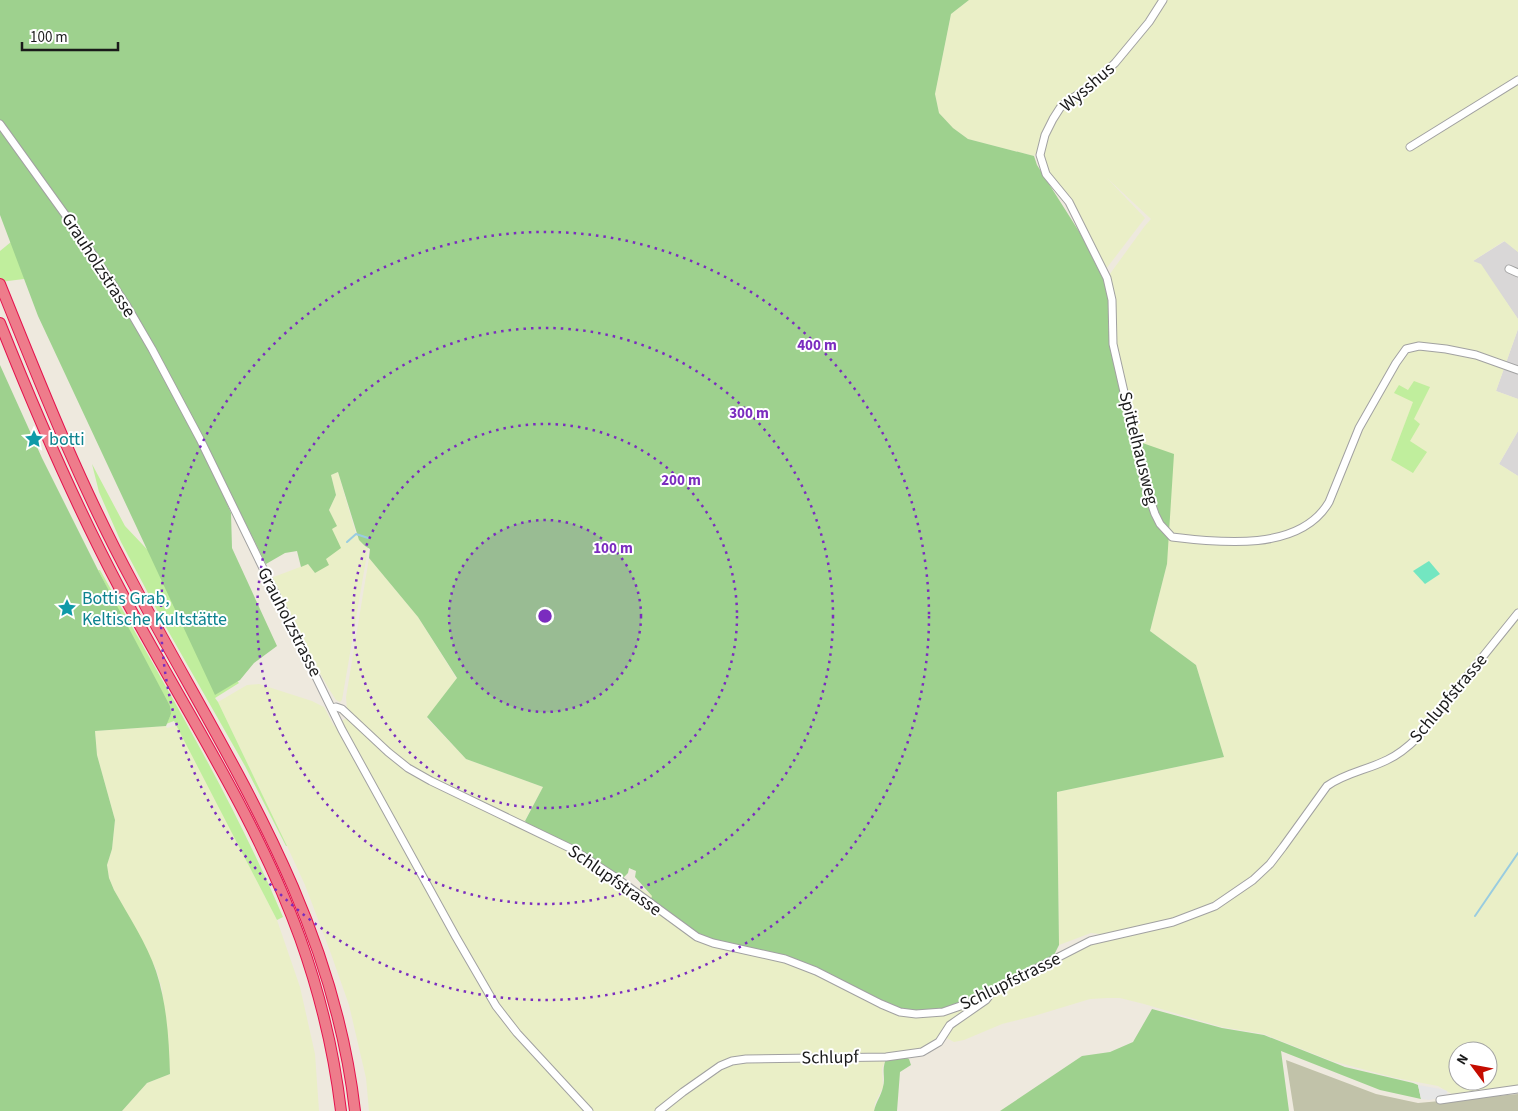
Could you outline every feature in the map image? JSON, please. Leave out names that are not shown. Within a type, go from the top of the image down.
[{"type":"highway","points":[[0,284],[51,411],[91,502],[141,598],[246,788],[296,892],[315,941],[336,1007],[355,1111]]},
{"type":"highway","points":[[0,322],[51,448],[87,526],[230,788],[284,897],[300,937],[320,1002],[341,1111]]},
{"type":"street","name":"Wysshus","points":[[1040,155],[1046,135],[1060,108],[1093,84],[1115,63],[1149,22],[1163,0]]},
{"type":"street","points":[[1410,147],[1518,80]]},
{"type":"street","name":"Grauholzstrasse","points":[[0,124],[88,246],[152,349],[200,439],[332,708],[456,937],[496,1006],[517,1033],[590,1111]]},
{"type":"street","name":"Spittelhausweg","points":[[1040,155],[1046,174],[1068,202],[1107,278],[1112,305],[1112,339],[1146,488],[1160,524],[1172,538],[1219,541],[1267,539],[1291,533],[1324,511],[1359,428],[1406,349],[1419,346],[1446,349],[1476,356],[1518,370]]},
{"type":"street","points":[[1509,269],[1518,273]]},
{"type":"street","name":"Schlupfstrasse","points":[[332,708],[336,707],[342,710],[408,768],[572,849],[615,877],[697,937],[713,943],[785,958],[900,1012],[916,1014],[943,1012],[969,1003],[1090,941],[1173,922],[1215,906],[1237,892],[1253,880],[1284,847],[1327,786],[1348,774],[1387,761],[1408,748],[1518,613]]},
{"type":"street","name":"Schlupf","points":[[659,1111],[682,1092],[720,1066],[732,1061],[746,1059],[886,1057],[922,1052],[939,1042],[950,1025],[986,1000],[992,991]]},
{"type":"street","points":[[1440,1100],[1518,1089]]},
{"type":"shaded area","points":[[969,0],[1518,0],[1518,252],[1504,241],[1473,261],[1481,264],[1518,319],[1518,329],[1496,391],[1518,399],[1518,431],[1499,464],[1518,476],[1518,1089],[1457,1097],[1438,1086],[1396,1078],[1332,1061],[1264,1034],[1222,1027],[1120,998],[1107,998],[1090,999],[1002,1024],[964,1040],[954,1042],[943,1036],[934,1046],[886,1059],[882,1068],[883,1087],[875,1103],[874,1111],[369,1111],[366,1078],[349,1005],[330,951],[305,885],[218,702],[247,685],[259,684],[312,701],[324,707],[334,726],[351,715],[347,710],[346,697],[369,558],[418,617],[457,679],[427,718],[466,759],[543,787],[523,824],[615,877],[881,1004],[943,1012],[1109,935],[1091,933],[1059,945],[1057,792],[1224,757],[1196,665],[1150,631],[1167,564],[1131,439],[1110,341],[1108,323],[1110,300],[1107,278],[1151,219],[1107,178],[1145,218],[1106,269],[1077,209],[1053,179],[1042,158],[1041,147],[1034,156],[968,139],[953,128],[939,113],[935,94],[951,14]]},
{"type":"shaded area","points":[[1505,241],[1518,252],[1518,319],[1473,261]]},
{"type":"shaded area","points":[[1518,329],[1518,399],[1496,391]]},
{"type":"shaded area","points":[[1518,431],[1518,476],[1499,464]]},
{"type":"shaded area","points":[[338,472],[356,534],[368,548],[342,700],[340,702],[336,700],[329,689],[296,631],[271,578],[308,564],[315,573],[326,559],[332,529],[336,526],[329,510],[336,495],[331,475]]},
{"type":"shaded area","points":[[177,725],[277,920],[300,987],[315,1054],[319,1111],[122,1111],[147,1083],[170,1074],[162,989],[156,969],[109,878],[107,865],[112,849],[115,820],[97,755],[95,731],[166,726],[167,728]]},
{"type":"shaded area","points":[[1286,1060],[1376,1094],[1418,1103],[1518,1094],[1518,1111],[1294,1111]]},
{"type":"shaded area","points":[[1418,1085],[1447,1091],[1446,1097],[1429,1100],[1421,1099]]},
{"type":"green space","points":[[0,0],[969,0],[951,14],[935,94],[939,113],[953,128],[968,139],[1034,156],[1037,165],[1106,277],[1110,300],[1108,323],[1110,341],[1131,439],[1174,454],[1167,564],[1150,631],[1196,665],[1224,757],[1057,792],[1059,945],[1050,963],[992,991],[982,992],[968,1000],[948,1007],[912,1011],[899,1009],[872,998],[805,964],[779,956],[725,945],[699,936],[650,901],[652,896],[635,877],[636,871],[629,868],[628,873],[622,879],[573,846],[528,825],[525,821],[543,787],[466,759],[427,717],[457,678],[418,617],[369,558],[370,549],[359,540],[338,472],[331,475],[336,495],[329,510],[337,526],[332,529],[341,548],[326,559],[329,565],[315,573],[308,564],[301,567],[297,551],[285,553],[266,564],[215,463],[211,466],[231,513],[232,548],[277,646],[254,663],[240,680],[215,695],[38,316],[0,215]]},
{"type":"green space","points":[[11,242],[33,266],[24,279],[0,282],[0,251]]},
{"type":"green space","points":[[0,365],[42,458],[98,570],[170,706],[171,714],[166,726],[95,731],[97,755],[115,820],[112,849],[107,865],[109,878],[148,950],[156,971],[163,996],[168,1035],[170,1074],[147,1083],[122,1111],[0,1111]]},
{"type":"green space","points":[[1414,381],[1430,387],[1414,419],[1420,424],[1410,441],[1427,452],[1413,473],[1391,460],[1413,402],[1394,393],[1399,385],[1408,390]]},
{"type":"green space","points":[[92,464],[125,526],[178,582],[225,668],[239,683],[215,698],[287,846],[121,542],[99,492]]},
{"type":"green space","points":[[1429,561],[1440,574],[1425,584],[1413,571]]},
{"type":"green space","points":[[98,570],[100,570],[220,785],[283,917],[277,920],[174,721],[166,724],[171,714]]},
{"type":"green space","points":[[1152,1009],[1222,1028],[1264,1035],[1345,1067],[1413,1083],[1418,1085],[1421,1099],[1380,1090],[1281,1051],[1289,1111],[1000,1111],[1082,1056],[1110,1052],[1133,1042]]},
{"type":"green space","points":[[905,1057],[909,1059],[911,1065],[900,1072],[897,1111],[874,1111],[883,1087],[886,1059]]},
{"type":"waterway","points":[[347,542],[356,534],[368,538]]},
{"type":"waterway","points":[[1475,916],[1518,853]]},
{"type":"place","name":"botti","points":[[34,439]]},
{"type":"place","name":"Bottis Grab, Keltische Kultstätte","points":[[67,608]]}]
